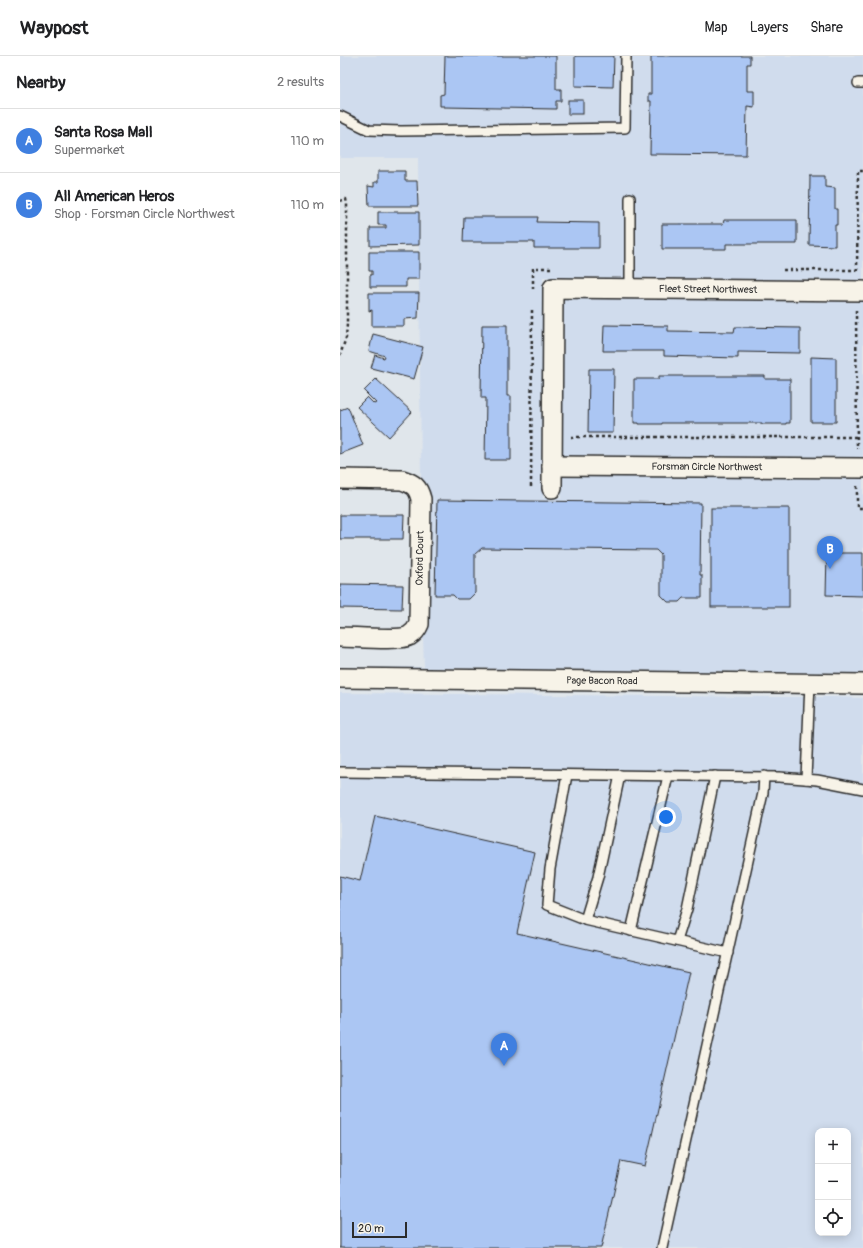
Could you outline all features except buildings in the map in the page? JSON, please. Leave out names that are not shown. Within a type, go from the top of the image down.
[{"type":"street","name":"Fleet Street Northwest","points":[[552,466],[553,288],[860,291]]},
{"type":"street","name":"Forsman Circle Northwest","points":[[552,466],[860,468]]},
{"type":"street","points":[[552,466],[552,488]]},
{"type":"street","name":"Oxford Court","points":[[340,479],[402,480],[412,483],[419,490],[421,499],[419,624],[416,630],[409,636],[398,638],[340,637]]},
{"type":"street","name":"Page Bacon Road","points":[[340,678],[863,684]]},
{"type":"lane","points":[[340,116],[369,130],[401,131],[625,128],[626,56]]},
{"type":"lane","points":[[630,198],[630,288]]},
{"type":"lane","points":[[806,779],[810,683]]},
{"type":"lane","points":[[340,772],[764,776],[817,780],[863,789]]},
{"type":"lane","points":[[567,775],[550,870],[547,905],[585,920],[728,953]]},
{"type":"lane","points":[[585,920],[598,877],[620,775]]},
{"type":"lane","points":[[632,931],[668,776]]},
{"type":"lane","points":[[677,941],[687,909],[715,776]]},
{"type":"lane","points":[[662,1248],[763,793],[764,776]]},
{"type":"path","points":[[863,171],[858,171],[857,270],[860,291],[857,437],[860,468],[857,508],[863,508]]},
{"type":"path","points":[[340,202],[346,198],[347,324],[346,338],[340,355]]},
{"type":"path","points":[[533,291],[533,268],[555,268]]},
{"type":"path","points":[[778,270],[857,270]]},
{"type":"path","points":[[531,487],[532,307]]},
{"type":"path","points":[[568,437],[857,437]]},
{"type":"shaded area","points":[[340,56],[863,56],[863,280],[543,277],[543,498],[561,498],[561,476],[863,479],[863,673],[351,667],[424,667],[423,636],[428,624],[430,500],[427,487],[421,479],[418,158],[340,158]]},
{"type":"shaded area","points":[[562,299],[863,302],[863,457],[561,455]]},
{"type":"shaded area","points":[[340,693],[863,698],[863,1248],[340,1248]]},
{"type":"place","name":"All American Heros","points":[[830,569]]},
{"type":"place","name":"Santa Rosa Mall","points":[[504,1066]]}]
